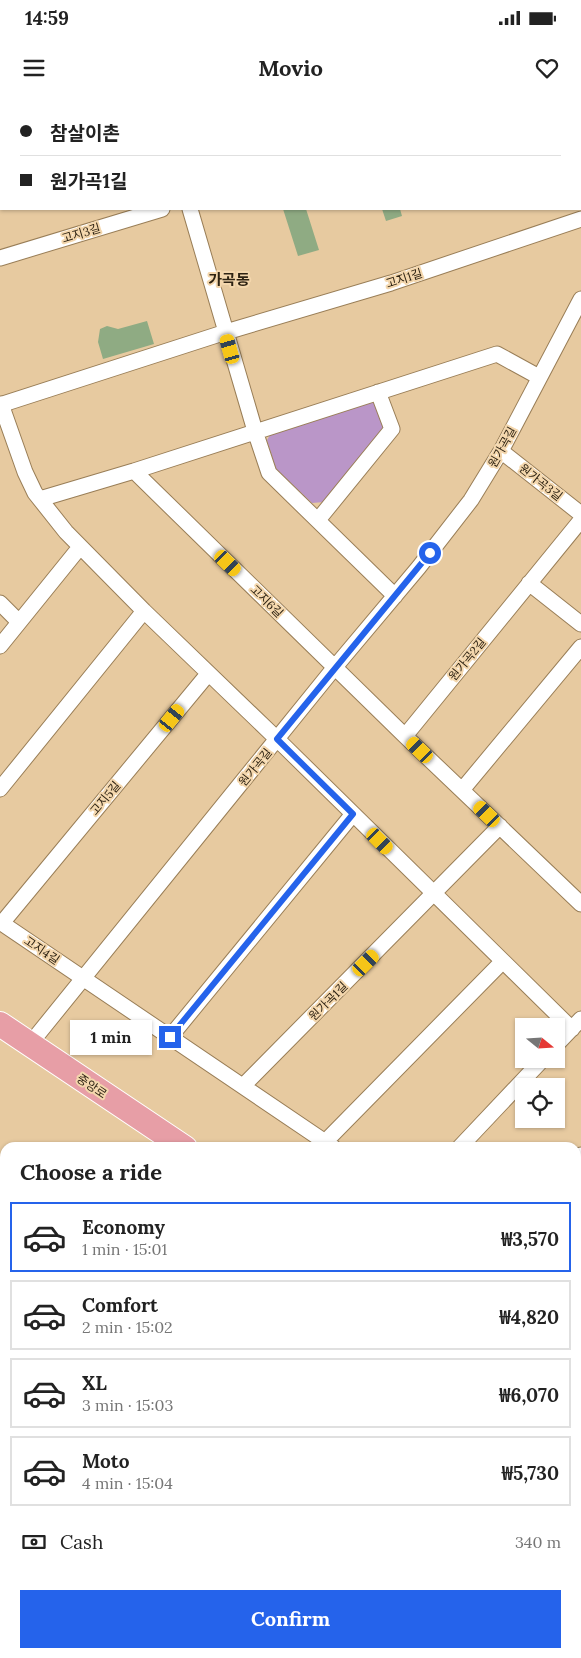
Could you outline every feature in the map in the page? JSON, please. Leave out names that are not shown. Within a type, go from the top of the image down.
[{"type":"main road","name":"중앙로","points":[[0,1024],[176,1142]]},
{"type":"street","name":"고지3길","points":[[0,258],[159,210]]},
{"type":"street","points":[[190,210],[269,473],[396,596]]},
{"type":"street","name":"고지1길","points":[[1,405],[226,332],[392,283],[581,219]]},
{"type":"street","name":"원가곡길","points":[[30,1044],[335,668],[396,596],[471,500],[501,451],[581,299]]},
{"type":"street","points":[[40,499],[134,471],[497,354],[539,377]]},
{"type":"street","points":[[318,520],[392,429],[378,392]]},
{"type":"street","points":[[1,405],[25,472],[40,499],[66,532],[502,962],[576,1024],[565,1036]]},
{"type":"street","name":"원가곡3길","points":[[501,451],[581,514]]},
{"type":"street","name":"고지6길","points":[[134,471],[335,668]]},
{"type":"street","name":"원가곡2길","points":[[405,736],[581,520]]},
{"type":"street","points":[[0,646],[80,547]]},
{"type":"street","points":[[529,583],[581,624]]},
{"type":"street","points":[[0,603],[20,622]]},
{"type":"street","points":[[0,789],[144,611]]},
{"type":"street","points":[[462,790],[581,647]]},
{"type":"street","points":[[335,668],[581,904]]},
{"type":"street","name":"고지5길","points":[[1,922],[208,674]]},
{"type":"street","points":[[170,1037],[353,814]]},
{"type":"street","points":[[434,894],[500,826]]},
{"type":"street","name":"원가곡1길","points":[[243,1086],[434,894]]},
{"type":"street","name":"고지4길","points":[[1,922],[84,979]]},
{"type":"street","points":[[332,1142],[502,962]]},
{"type":"street","points":[[84,979],[325,1142]]},
{"type":"street","points":[[465,1142],[535,1068]]},
{"type":"shaded area","points":[[375,400],[384,421],[383,430],[324,502],[312,503],[276,469],[267,440],[273,430]]},
{"type":"building","points":[[283,210],[306,210],[319,250],[298,256]]},
{"type":"building","points":[[382,210],[400,210],[402,216],[386,221]]},
{"type":"building","points":[[147,321],[154,344],[103,359],[98,342],[100,329],[107,326],[118,329]]},
{"type":"district","name":"가곡동","points":[[229,279]]},
{"type":"route","points":[[170,1037],[353,814],[277,739],[430,553]]}]
